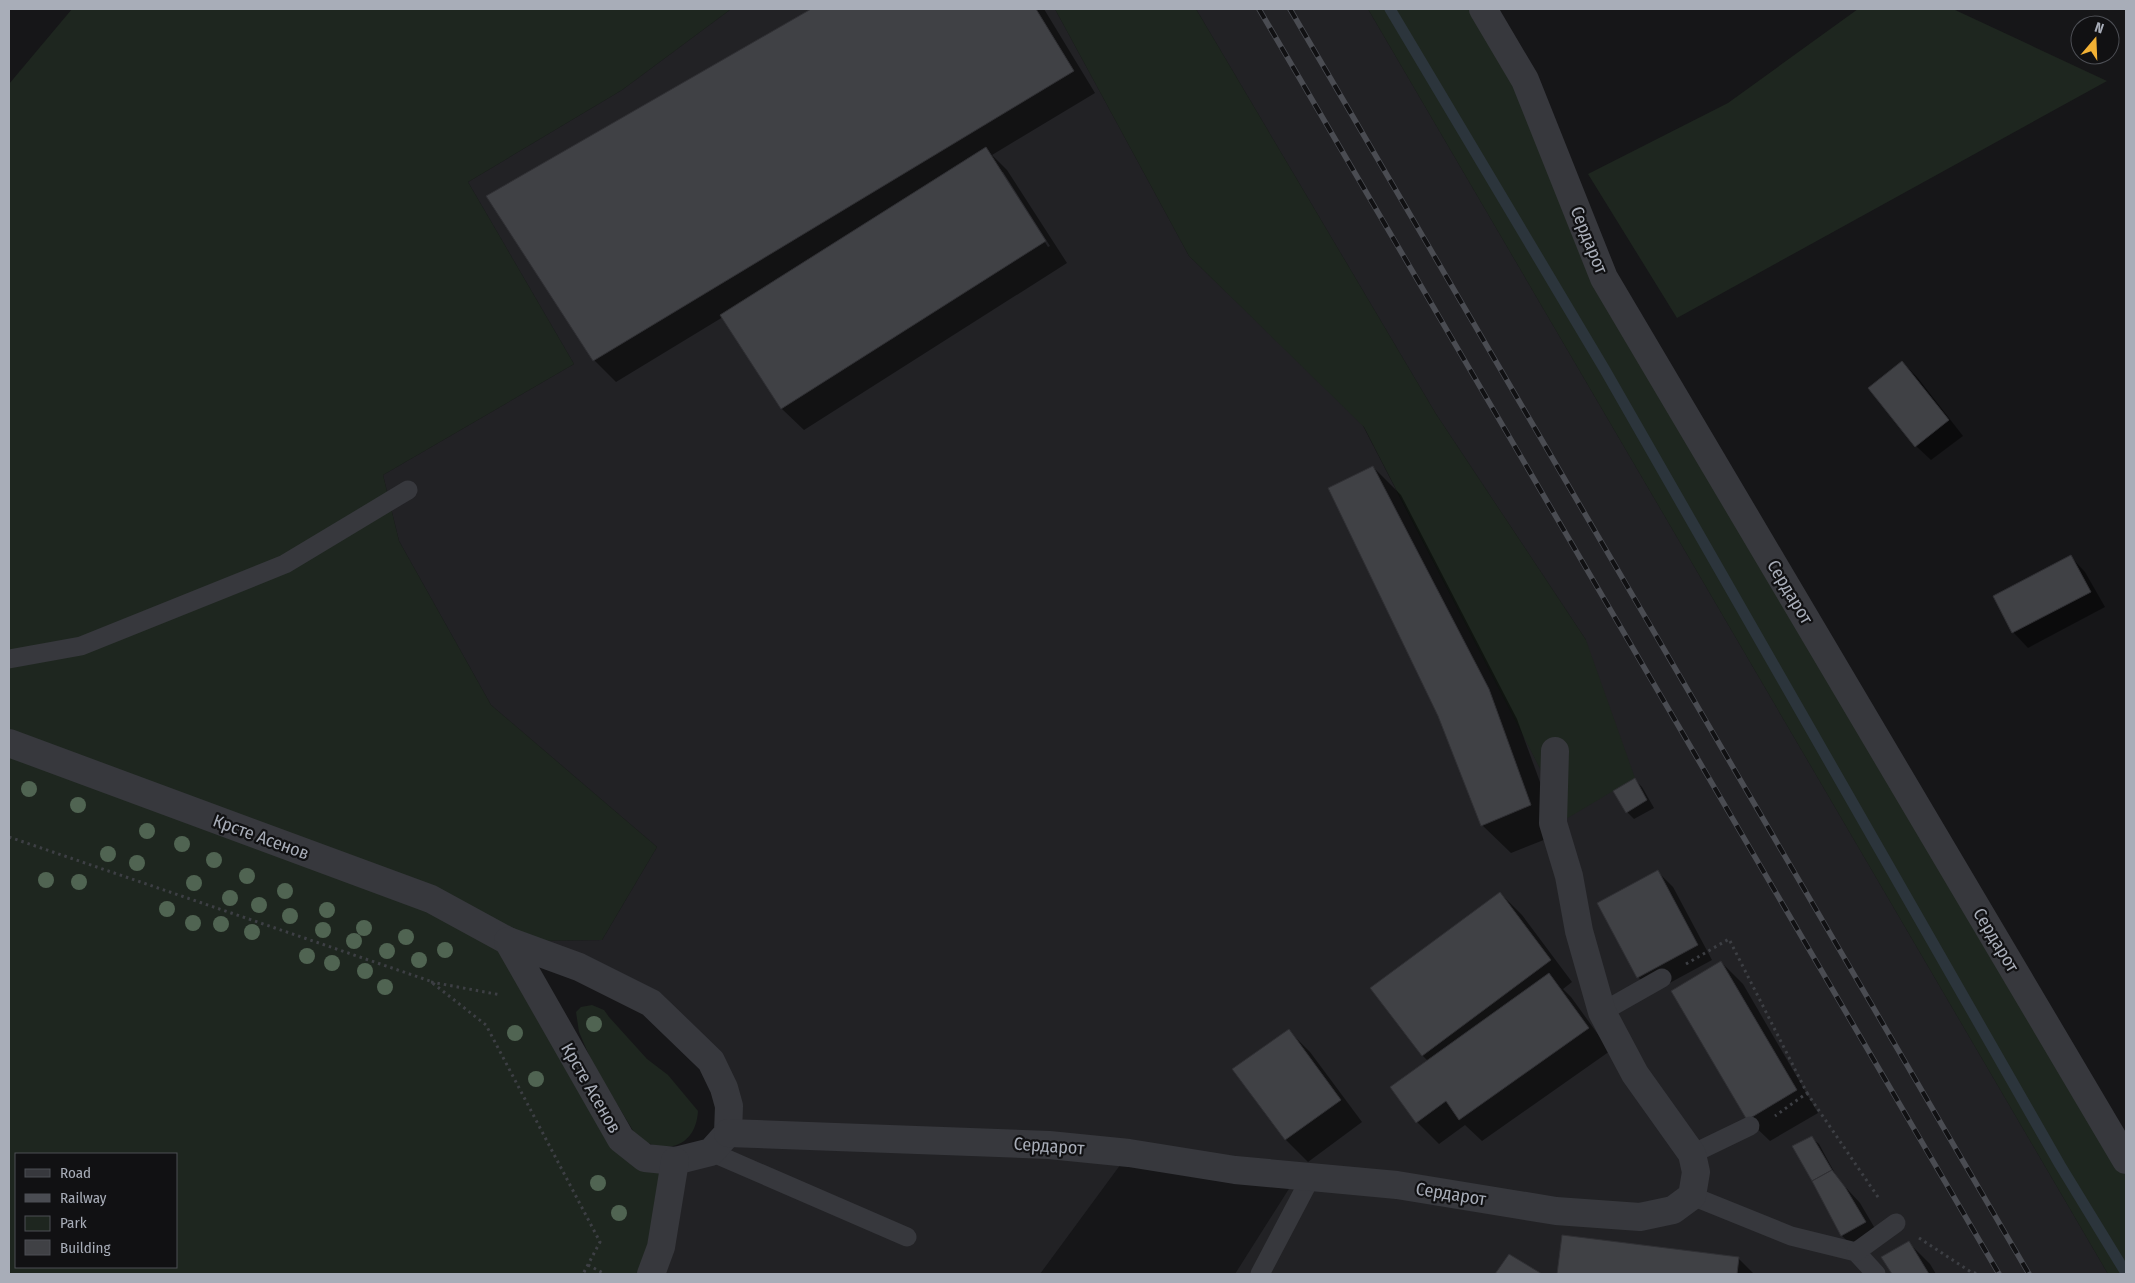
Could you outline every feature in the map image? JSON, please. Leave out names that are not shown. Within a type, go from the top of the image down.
[{"type":"street","name":"Сердарот","points":[[1483,9],[1525,80],[1604,278],[2126,1160]]},
{"type":"street","name":"Крсте Асенов","points":[[9,743],[431,899],[508,941],[579,967],[651,1003],[711,1061],[730,1106],[720,1142],[675,1161],[645,1158],[621,1139],[508,941]]},
{"type":"street","points":[[1555,751],[1553,823],[1569,876],[1579,931],[1602,1012],[1635,1074],[1692,1154],[1696,1172],[1692,1196]]},
{"type":"street","name":"Сердарот","points":[[720,1142],[1049,1144],[1129,1153],[1235,1170],[1397,1185],[1556,1211],[1640,1217],[1673,1210],[1692,1196]]},
{"type":"street","points":[[651,1274],[661,1247],[675,1161]]},
{"type":"lane","points":[[9,659],[81,646],[285,564],[408,490]]},
{"type":"lane","points":[[1602,1012],[1662,978]]},
{"type":"lane","points":[[1692,1154],[1750,1126]]},
{"type":"lane","points":[[720,1142],[907,1238]]},
{"type":"lane","points":[[1260,1274],[1311,1177]]},
{"type":"lane","points":[[1692,1196],[1791,1236],[1856,1252],[1876,1274]]},
{"type":"lane","points":[[1856,1252],[1896,1223]]},
{"type":"path","points":[[9,837],[430,982],[544,1004]]},
{"type":"path","points":[[1662,978],[1729,939],[1807,1093],[1896,1223],[1971,1272],[1978,1274]]},
{"type":"path","points":[[430,982],[486,1025],[600,1242],[583,1274]]},
{"type":"path","points":[[1768,1120],[1807,1093]]},
{"type":"path","points":[[588,1265],[605,1274]]},
{"type":"shaded area","points":[[731,9],[1055,9],[1189,256],[1361,422],[1566,818],[1586,640],[1436,414],[1196,9],[1368,9],[2108,1274],[1235,1274],[1297,1176],[1129,1153],[1040,1274],[651,1274],[675,1161],[711,1152],[729,1106],[651,1003],[508,941],[602,940],[657,847],[491,705],[399,541],[383,475],[574,364],[468,182],[622,90]]},
{"type":"green space","points":[[72,9],[731,9],[622,90],[468,182],[574,364],[383,475],[399,541],[491,705],[657,847],[602,940],[531,941],[9,736],[9,84]]},
{"type":"green space","points":[[1055,9],[1196,9],[1436,414],[1586,640],[1635,778],[1566,819],[1364,427],[1189,256]]},
{"type":"green space","points":[[1368,9],[1483,9],[1604,278],[2126,1160],[2126,1274],[2108,1274]]},
{"type":"green space","points":[[1858,9],[1953,9],[2107,81],[1677,318],[1588,174],[1728,103]]},
{"type":"green space","points":[[9,743],[508,941],[621,1139],[675,1161],[651,1274],[9,1274]]},
{"type":"green space","points":[[592,1005],[604,1010],[647,1059],[668,1075],[698,1111],[693,1131],[684,1141],[664,1147],[638,1139],[592,1062],[579,1032],[576,1012],[581,1007]]},
{"type":"building","points":[[811,9],[1036,9],[1074,71],[593,361],[486,196]]},
{"type":"building","points":[[986,147],[1046,241],[781,409],[720,315]]},
{"type":"building","points":[[1902,361],[1949,420],[1915,447],[1868,388]]},
{"type":"building","points":[[1373,466],[1489,689],[1531,805],[1481,826],[1438,716],[1328,488]]},
{"type":"building","points":[[2071,555],[2091,592],[2012,633],[1993,596]]},
{"type":"building","points":[[1635,778],[1647,800],[1626,813],[1613,791]]},
{"type":"building","points":[[1658,870],[1698,945],[1637,978],[1597,903]]},
{"type":"building","points":[[1500,892],[1551,960],[1422,1056],[1370,988]]},
{"type":"building","points":[[1721,961],[1797,1090],[1747,1120],[1671,991]]},
{"type":"building","points":[[1549,973],[1589,1028],[1459,1120],[1446,1101],[1416,1123],[1390,1087]]},
{"type":"building","points":[[1289,1029],[1341,1100],[1285,1140],[1232,1069]]},
{"type":"building","points":[[1812,1136],[1832,1170],[1812,1181],[1792,1146]]},
{"type":"building","points":[[1832,1170],[1845,1187],[1866,1222],[1841,1236],[1812,1181]]},
{"type":"building","points":[[1562,1235],[1739,1257],[1737,1274],[1557,1274]]},
{"type":"building","points":[[1909,1241],[1929,1274],[1892,1274],[1881,1257]]},
{"type":"building","points":[[1509,1254],[1542,1274],[1495,1274]]},
{"type":"waterway","points":[[1390,9],[1605,370],[2060,1165],[2126,1273]]},
{"type":"railway","points":[[1259,9],[1999,1274]]},
{"type":"railway","points":[[1290,9],[2029,1274]]}]
